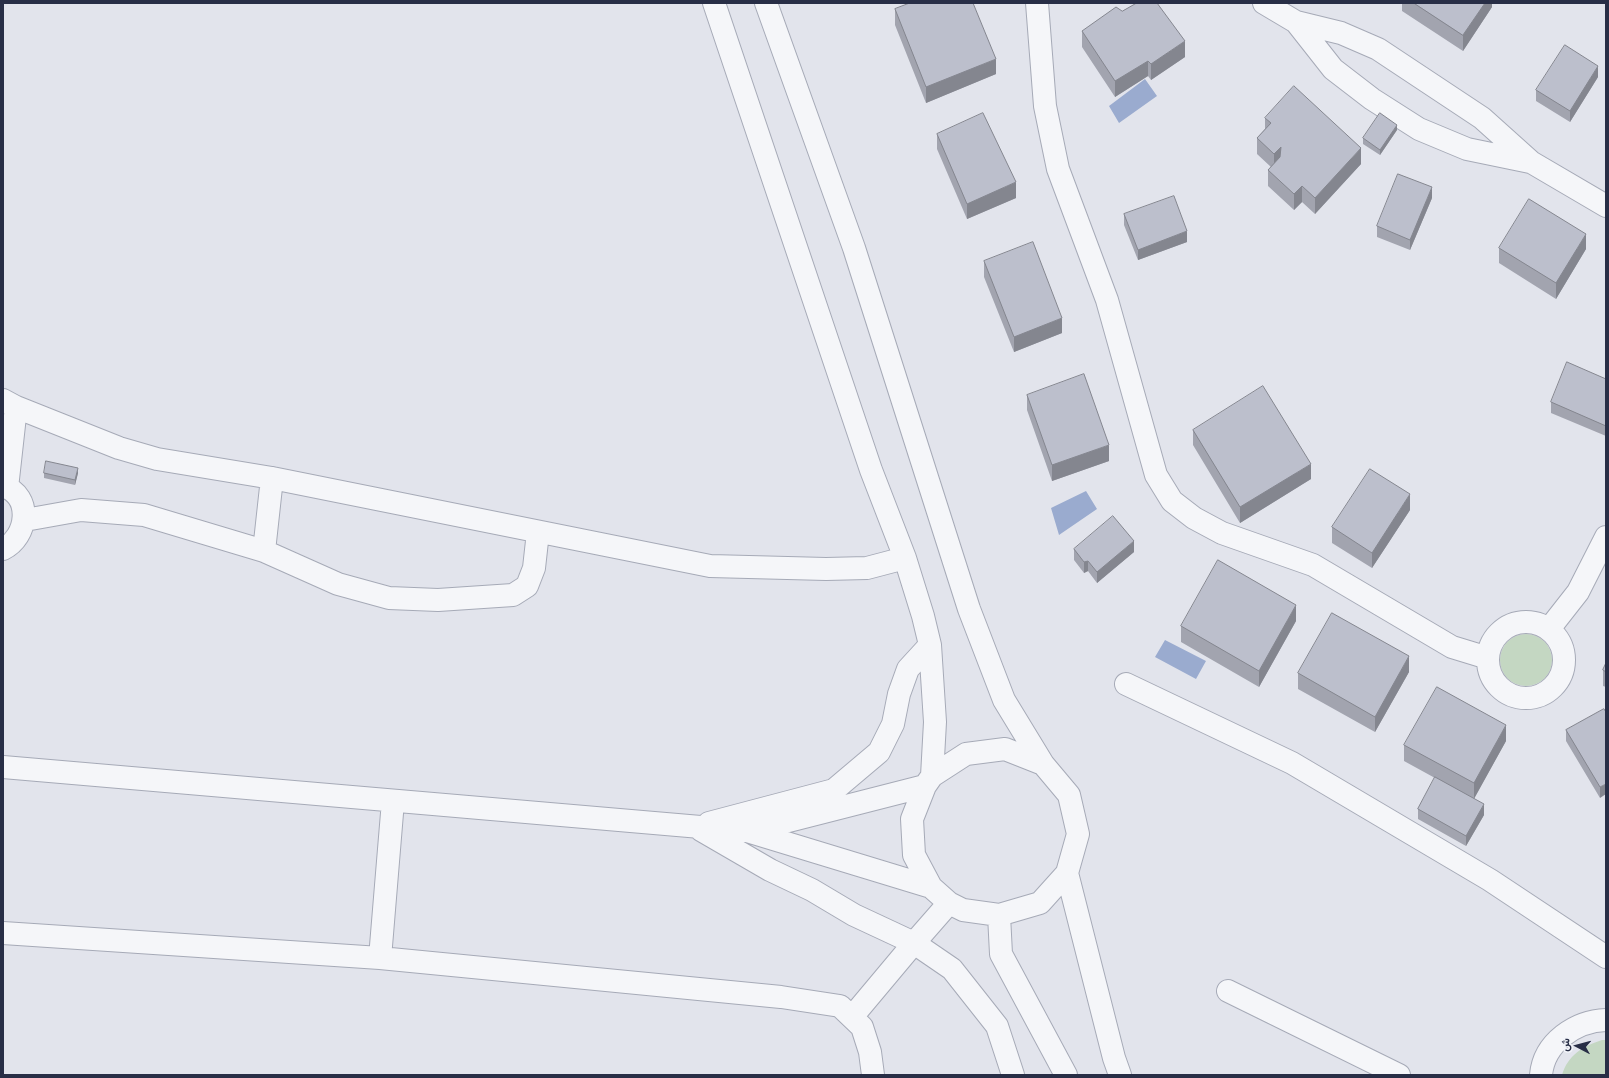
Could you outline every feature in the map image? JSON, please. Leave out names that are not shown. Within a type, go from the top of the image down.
[{"type":"street","points":[[714,3],[871,470],[905,558],[923,616],[930,645],[935,722],[929,781],[912,819],[914,855],[931,887],[949,902],[963,910],[999,915],[1040,903],[1067,873],[1078,834],[1071,801],[1069,795],[1043,764],[1004,700],[969,609],[854,248],[766,3]]},
{"type":"street","points":[[1037,3],[1045,106],[1058,169],[1107,300],[1156,476],[1172,502],[1194,518],[1222,532],[1313,565],[1452,647],[1488,658]]},
{"type":"street","points":[[1264,3],[1296,22],[1341,33],[1378,48],[1482,118],[1531,162],[1606,206]]},
{"type":"street","points":[[1296,22],[1332,69],[1372,99],[1419,129],[1467,149],[1531,162]]},
{"type":"street","points":[[3,550],[12,545],[18,538],[25,520],[21,501],[15,493],[5,487],[10,403],[118,448],[157,459],[272,478],[710,566],[826,569],[867,568],[905,558]]},
{"type":"street","points":[[264,551],[272,478]]},
{"type":"street","points":[[25,520],[81,510],[144,515],[264,551],[338,584],[388,598],[438,600],[513,595],[527,586],[534,568],[538,532]]},
{"type":"street","points":[[1549,630],[1578,592],[1606,537]]},
{"type":"street","points":[[1528,622],[1539,624],[1549,630],[1558,639],[1563,651],[1564,664],[1560,677],[1553,687],[1542,695],[1530,698],[1516,697],[1504,692],[1495,682],[1490,671],[1488,658],[1491,646],[1496,636],[1505,628],[1516,623],[1528,622]]},
{"type":"street","points":[[695,827],[834,790],[880,752],[893,724],[899,694],[908,669],[930,645]]},
{"type":"street","points":[[1126,684],[1292,763],[1490,880],[1606,957]]},
{"type":"street","points":[[747,831],[929,781],[966,754],[1005,749],[1043,764]]},
{"type":"street","points":[[3,767],[747,831],[931,887]]},
{"type":"street","points":[[380,958],[393,801]]},
{"type":"street","points":[[695,827],[770,870],[812,890],[854,915],[914,943],[952,969],[997,1026],[1013,1075]]},
{"type":"street","points":[[1067,873],[1112,1051],[1120,1075]]},
{"type":"street","points":[[852,1017],[949,902]]},
{"type":"street","points":[[999,915],[998,934],[1001,954],[1066,1075]]},
{"type":"street","points":[[3,933],[380,958],[781,997],[840,1006],[862,1027],[870,1052],[873,1075]]},
{"type":"street","points":[[1228,991],[1399,1075]]},
{"type":"street","points":[[1541,1075],[1548,1054],[1560,1038],[1575,1026],[1602,1017]]},
{"type":"green space","points":[[1526,634],[1536,636],[1544,642],[1550,650],[1552,660],[1550,670],[1544,678],[1536,684],[1526,686],[1516,684],[1508,678],[1502,670],[1500,660],[1502,650],[1508,642],[1516,636]]},
{"type":"green space","points":[[1602,1040],[1606,1040],[1606,1075],[1562,1075],[1568,1062],[1577,1052]]},
{"type":"water","points":[[1145,79],[1157,96],[1119,123],[1109,106]]},
{"type":"water","points":[[1086,491],[1097,509],[1059,535],[1051,508]]},
{"type":"water","points":[[1165,640],[1206,661],[1196,679],[1155,657]]},
{"type":"building","points":[[910,3],[973,3],[996,59],[926,87],[895,9]]},
{"type":"building","points":[[1137,3],[1157,3],[1185,41],[1151,64],[1148,61],[1115,81],[1082,31],[1116,7],[1122,11]]},
{"type":"building","points":[[1414,3],[1485,3],[1463,35]]},
{"type":"building","points":[[1565,45],[1598,66],[1570,111],[1536,90]]},
{"type":"building","points":[[1294,86],[1361,148],[1315,198],[1302,186],[1294,194],[1268,170],[1280,157],[1281,147],[1274,154],[1257,138],[1271,123],[1265,118]]},
{"type":"building","points":[[983,113],[1016,182],[967,204],[937,134]]},
{"type":"building","points":[[1380,113],[1397,125],[1380,150],[1363,138]]},
{"type":"building","points":[[1398,174],[1432,187],[1410,240],[1377,226]]},
{"type":"building","points":[[1174,196],[1187,231],[1138,250],[1124,214]]},
{"type":"building","points":[[1529,199],[1586,234],[1556,283],[1499,248]]},
{"type":"building","points":[[1033,242],[1062,318],[1014,337],[984,261]]},
{"type":"building","points":[[1567,362],[1606,379],[1606,426],[1551,402]]},
{"type":"building","points":[[1084,374],[1109,445],[1052,465],[1027,395]]},
{"type":"building","points":[[1263,386],[1311,464],[1240,507],[1193,430]]},
{"type":"building","points":[[46,461],[78,468],[75,480],[44,473]]},
{"type":"building","points":[[1370,469],[1410,494],[1372,553],[1332,527]]},
{"type":"building","points":[[1113,516],[1134,541],[1097,572],[1088,561],[1084,562],[1074,549]]},
{"type":"building","points":[[1218,560],[1296,605],[1259,671],[1181,626]]},
{"type":"building","points":[[1332,613],[1409,656],[1375,717],[1298,673]]},
{"type":"building","points":[[1606,663],[1606,672],[1603,670]]},
{"type":"building","points":[[1437,687],[1506,725],[1474,783],[1404,745]]},
{"type":"building","points":[[1604,709],[1606,712],[1606,784],[1600,787],[1566,730]]},
{"type":"building","points":[[1435,777],[1484,804],[1466,836],[1418,809]]}]
